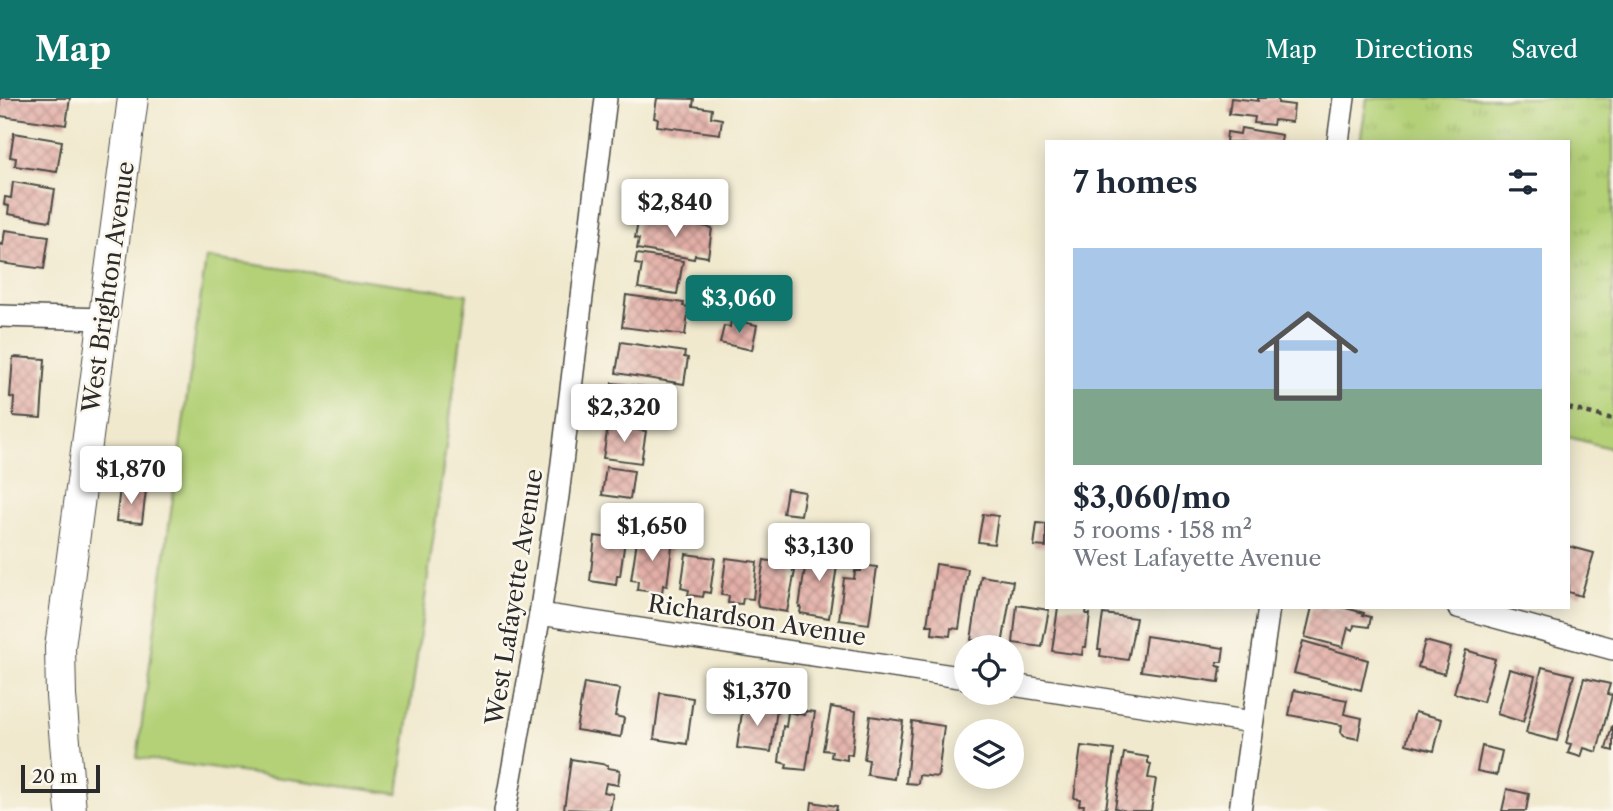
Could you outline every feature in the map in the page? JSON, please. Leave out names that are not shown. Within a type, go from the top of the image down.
[{"type":"street","name":"West Brighton Avenue","points":[[71,811],[61,696],[61,647],[133,98]]},
{"type":"street","name":"West Lafayette Avenue","points":[[505,811],[558,496],[606,98]]},
{"type":"street","points":[[1338,140],[1344,98]]},
{"type":"street","points":[[0,316],[104,319]]},
{"type":"street","points":[[1240,811],[1269,609]]},
{"type":"street","points":[[1465,609],[1613,649]]},
{"type":"street","name":"Richardson Avenue","points":[[540,614],[954,676]]},
{"type":"street","points":[[1024,687],[1252,722]]},
{"type":"path","points":[[1570,408],[1613,419]]},
{"type":"green space","points":[[1367,98],[1613,98],[1613,449],[1570,438],[1570,140],[1360,140]]},
{"type":"green space","points":[[206,258],[467,294],[398,794],[137,758]]},
{"type":"building","points":[[0,98],[70,98],[66,125],[0,116]]},
{"type":"building","points":[[657,98],[694,99],[693,106],[712,109],[711,117],[722,119],[720,134],[657,126],[658,119],[654,118]]},
{"type":"building","points":[[1231,98],[1258,101],[1258,98],[1278,98],[1278,103],[1294,105],[1292,122],[1274,120],[1273,125],[1254,123],[1255,117],[1229,114]]},
{"type":"building","points":[[1241,128],[1282,135],[1281,140],[1226,140],[1227,132],[1240,134]]},
{"type":"building","points":[[14,133],[62,141],[57,172],[15,166],[16,158],[10,157]]},
{"type":"building","points":[[13,182],[55,189],[50,221],[8,214],[9,206],[4,205],[5,197],[11,198]]},
{"type":"building","points":[[678,221],[712,228],[708,257],[695,255],[694,259],[637,249],[639,239],[635,238],[638,222],[662,226],[663,223],[677,227]]},
{"type":"building","points":[[5,230],[49,236],[44,269],[0,263],[0,244],[3,245]]},
{"type":"building","points":[[637,254],[683,261],[677,294],[638,288],[642,265],[635,264]]},
{"type":"building","points":[[626,295],[684,303],[683,306],[689,307],[685,335],[622,327]]},
{"type":"building","points":[[731,320],[757,325],[752,350],[720,343],[724,326],[730,327]]},
{"type":"building","points":[[621,342],[685,352],[684,357],[688,358],[684,384],[616,373]]},
{"type":"building","points":[[13,357],[45,359],[41,418],[13,416],[14,398],[10,397]]},
{"type":"building","points":[[612,383],[654,388],[654,391],[658,391],[653,419],[649,421],[608,416]]},
{"type":"building","points":[[608,426],[646,431],[641,463],[603,458]]},
{"type":"building","points":[[606,467],[634,471],[630,499],[602,495]]},
{"type":"building","points":[[120,488],[146,490],[142,523],[116,521]]},
{"type":"building","points":[[787,489],[805,492],[801,515],[783,513]]},
{"type":"building","points":[[983,514],[998,516],[994,544],[978,542]]},
{"type":"building","points":[[1037,523],[1045,524],[1045,547],[1034,546]]},
{"type":"building","points":[[638,534],[673,539],[667,586],[663,585],[662,593],[637,590],[638,581],[631,580]]},
{"type":"building","points":[[595,536],[625,540],[620,576],[617,576],[616,585],[590,581]]},
{"type":"building","points":[[1570,547],[1594,553],[1581,596],[1570,593]]},
{"type":"building","points":[[808,548],[839,553],[829,618],[800,613]]},
{"type":"building","points":[[686,554],[715,558],[710,593],[704,592],[703,597],[688,595],[689,590],[681,588]]},
{"type":"building","points":[[726,558],[757,562],[753,599],[743,598],[742,604],[728,603],[729,596],[721,595]]},
{"type":"building","points":[[764,560],[794,565],[787,612],[758,607]]},
{"type":"building","points":[[936,564],[968,569],[959,629],[951,628],[950,636],[932,634],[933,625],[927,625]]},
{"type":"building","points":[[862,565],[877,567],[869,624],[839,620],[844,578],[854,579],[855,571],[861,571]]},
{"type":"building","points":[[981,576],[1013,581],[1004,635],[972,635]]},
{"type":"building","points":[[1017,605],[1049,610],[1042,647],[1024,645],[1024,635],[1014,635]]},
{"type":"building","points":[[1058,609],[1087,609],[1086,614],[1090,614],[1086,647],[1083,647],[1082,655],[1052,651]]},
{"type":"building","points":[[1312,609],[1349,609],[1371,617],[1369,627],[1354,625],[1353,630],[1348,628],[1343,647],[1305,637]]},
{"type":"building","points":[[1103,614],[1136,618],[1128,660],[1100,656],[1101,649],[1098,649]]},
{"type":"building","points":[[1146,636],[1224,648],[1222,662],[1217,662],[1217,666],[1221,667],[1219,682],[1141,671]]},
{"type":"building","points":[[1303,641],[1368,660],[1361,690],[1294,673]]},
{"type":"building","points":[[1425,641],[1451,648],[1444,674],[1418,667]]},
{"type":"building","points":[[1466,650],[1495,659],[1483,702],[1454,693]]},
{"type":"building","points":[[1542,667],[1574,675],[1557,741],[1526,733]]},
{"type":"building","points":[[1509,669],[1535,676],[1523,722],[1497,714]]},
{"type":"building","points":[[1584,678],[1610,684],[1607,694],[1612,695],[1597,752],[1584,748],[1581,757],[1568,753],[1571,744],[1566,743]]},
{"type":"building","points":[[584,683],[620,689],[615,716],[624,718],[621,737],[576,730]]},
{"type":"building","points":[[1294,690],[1347,700],[1344,714],[1362,718],[1358,739],[1344,736],[1341,732],[1342,725],[1289,715]]},
{"type":"building","points":[[660,693],[693,698],[687,744],[654,739]]},
{"type":"building","points":[[743,705],[777,709],[771,752],[737,748]]},
{"type":"building","points":[[831,707],[856,711],[852,755],[847,754],[847,760],[831,757],[832,751],[823,750]]},
{"type":"building","points":[[806,711],[815,712],[806,770],[786,768],[787,764],[779,762],[783,726],[786,727],[788,712],[805,715]]},
{"type":"building","points":[[1415,712],[1442,719],[1434,751],[1406,744]]},
{"type":"building","points":[[870,716],[903,721],[894,779],[867,775],[869,760],[864,759]]},
{"type":"building","points":[[912,721],[944,726],[938,777],[919,775],[918,784],[906,783]]},
{"type":"building","points":[[1613,726],[1613,751],[1606,749]]},
{"type":"building","points":[[1081,746],[1114,750],[1106,809],[1102,808],[1102,811],[1083,811],[1084,805],[1079,805],[1080,799],[1074,798]]},
{"type":"building","points":[[1482,746],[1502,751],[1497,775],[1477,771]]},
{"type":"building","points":[[1124,753],[1148,757],[1148,763],[1151,764],[1148,778],[1156,779],[1151,811],[1115,808]]},
{"type":"building","points":[[571,759],[608,765],[608,768],[620,770],[618,785],[606,783],[604,792],[613,794],[610,811],[564,809]]},
{"type":"building","points":[[1507,789],[1529,794],[1526,811],[1502,811]]},
{"type":"building","points":[[812,802],[837,806],[836,811],[811,811]]}]
